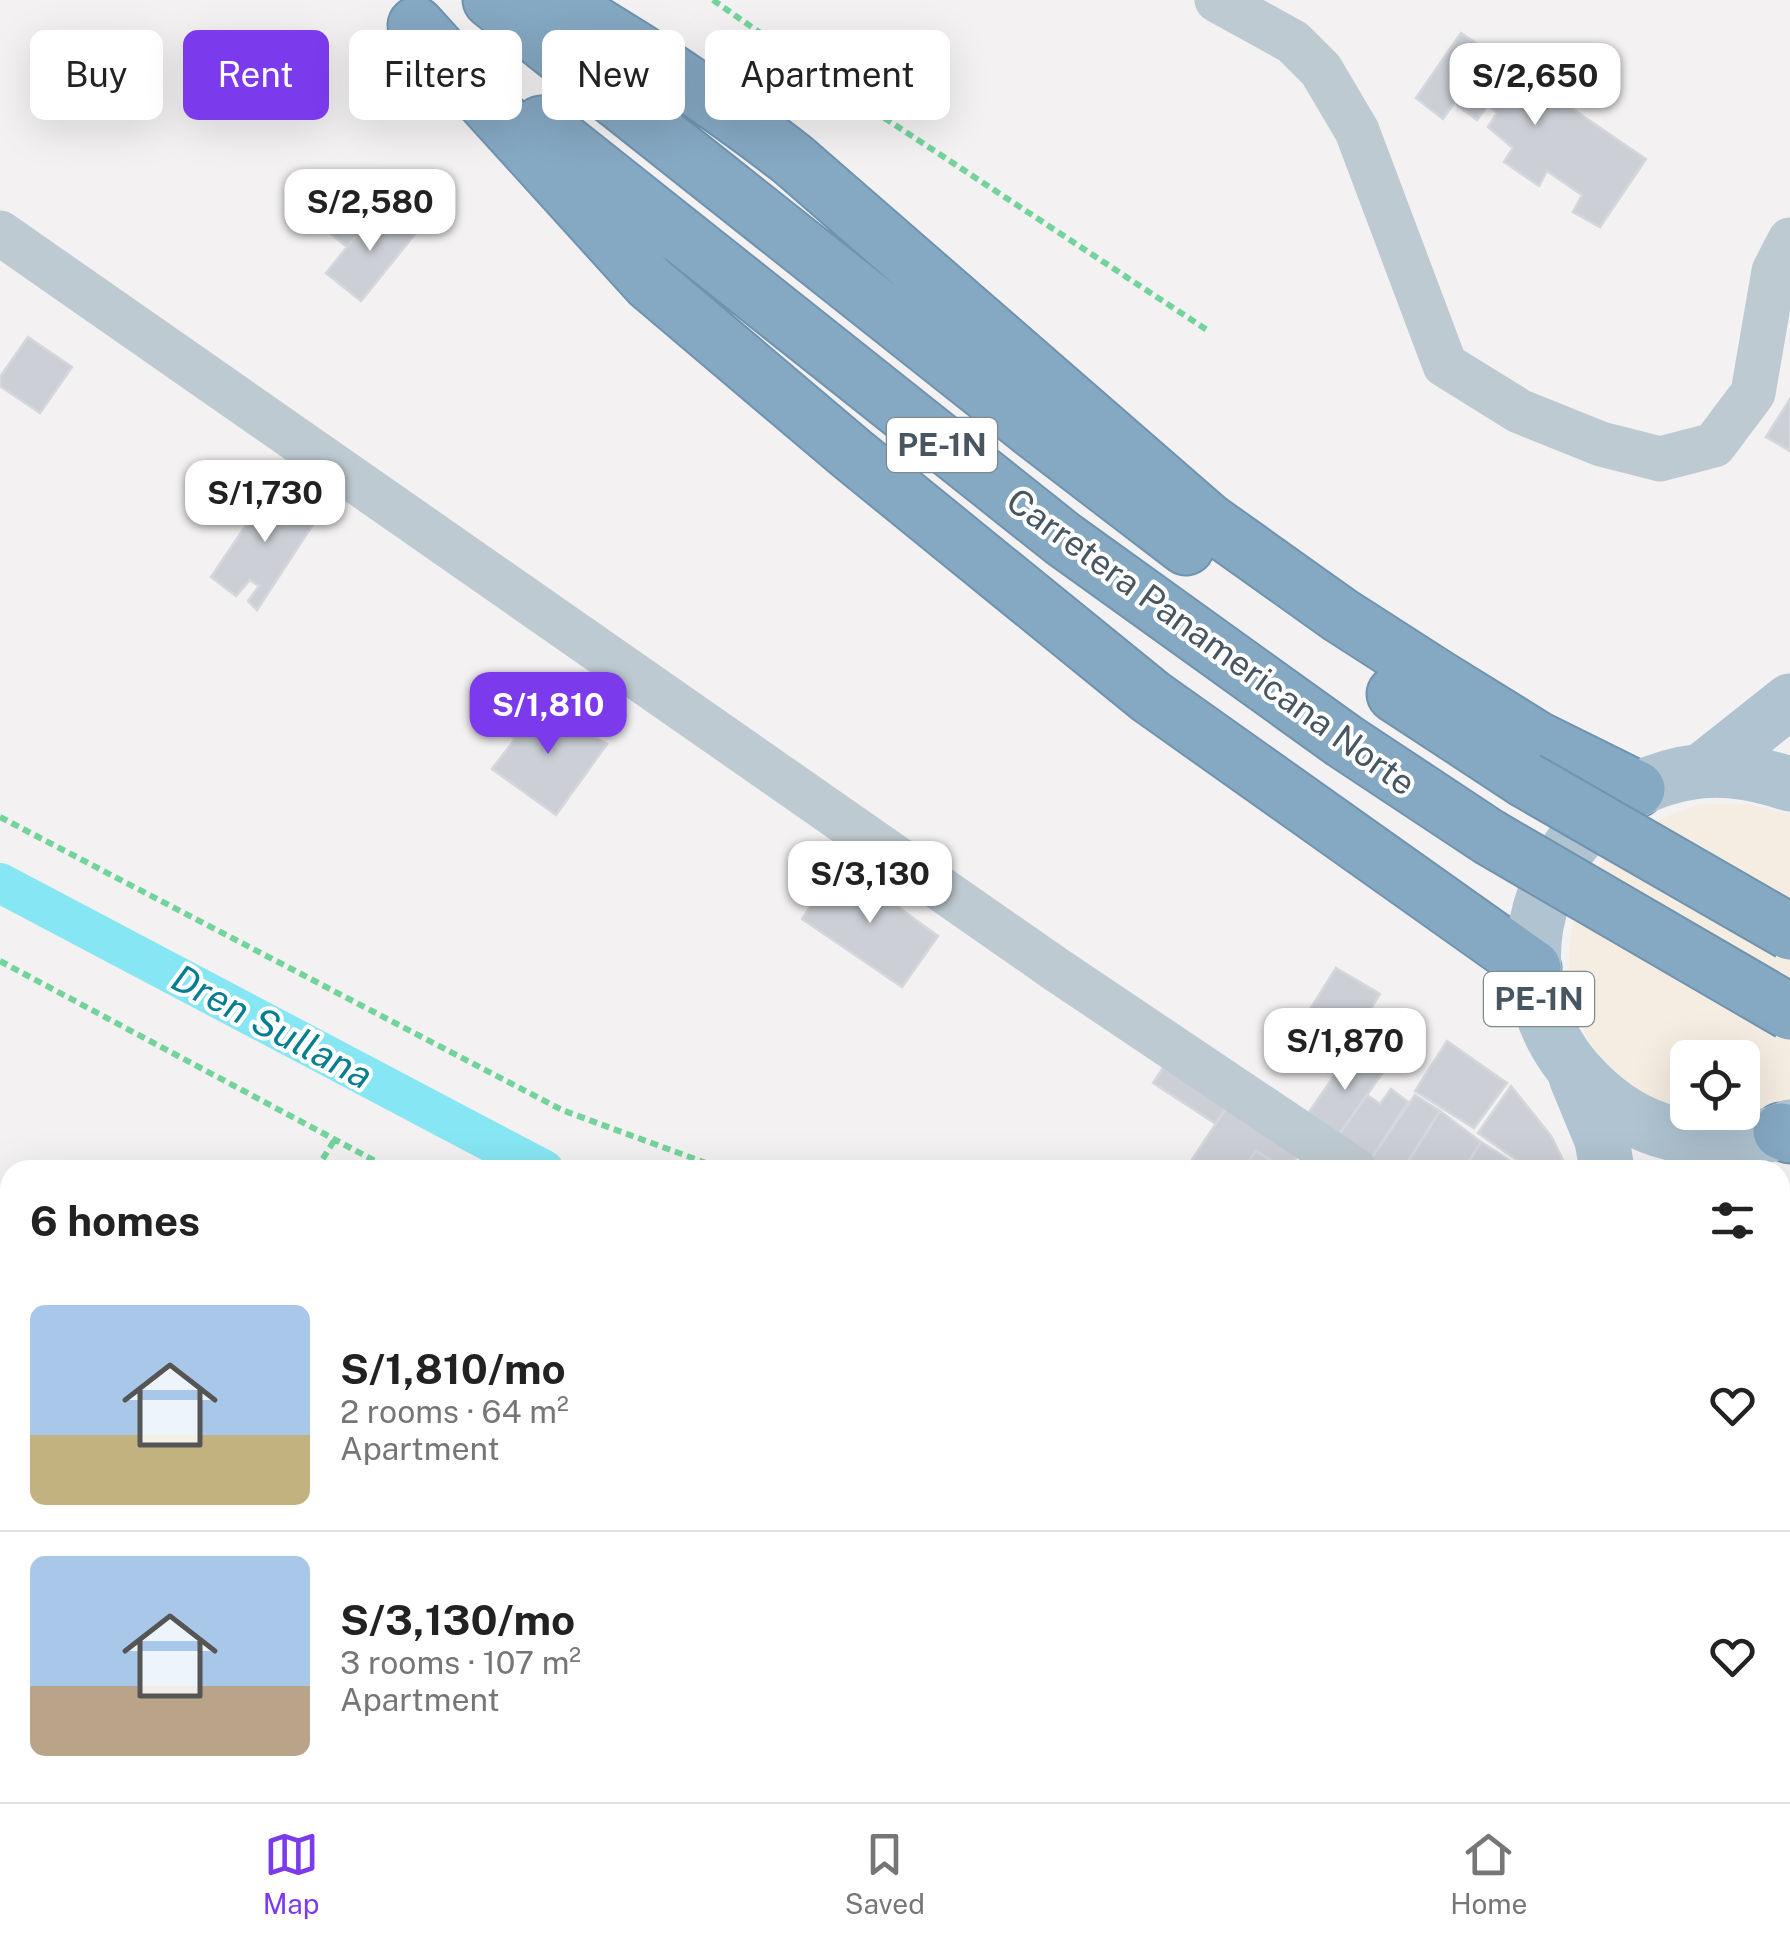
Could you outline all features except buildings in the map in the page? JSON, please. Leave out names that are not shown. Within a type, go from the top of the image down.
[{"type":"highway","name":"Carretera Panamericana Norte","points":[[491,0],[1037,434],[1318,642],[1526,780],[1790,932]]},
{"type":"highway","points":[[554,0],[728,109],[1208,521],[1340,615],[1454,688],[1538,740],[1636,789]]},
{"type":"highway","name":"Carretera Panamericana Norte","points":[[400,13],[1063,540],[1328,730],[1488,837],[1790,1012]]},
{"type":"highway","points":[[400,13],[650,283],[852,454],[1150,697],[1533,968]]},
{"type":"main road","name":"PE-1N","points":[[1703,770],[1790,701]]},
{"type":"main road","name":"PE-1N","points":[[1766,1141],[1693,1140],[1648,1127],[1606,1103],[1573,1070],[1552,1038],[1533,968],[1536,924],[1555,870],[1570,845],[1600,813],[1636,789],[1703,770],[1753,772],[1790,784]]},
{"type":"main road","points":[[1573,1070],[1602,1140],[1605,1160]]},
{"type":"street","points":[[1222,0],[1293,42],[1321,70],[1358,131],[1445,365],[1518,411],[1601,444],[1660,460],[1714,445],[1753,393],[1774,272],[1790,240]]},
{"type":"street","points":[[0,234],[1057,970],[1340,1160]]},
{"type":"path","points":[[713,0],[861,103],[1207,330]]},
{"type":"path","points":[[0,816],[562,1110],[698,1160]]},
{"type":"path","points":[[0,962],[373,1160]]},
{"type":"path","points":[[322,1160],[334,1140]]},
{"type":"sand","points":[[1699,804],[1749,804],[1790,815],[1790,1109],[1780,1115],[1760,1115],[1760,1040],[1670,1040],[1670,1112],[1640,1096],[1617,1077],[1584,1031],[1569,976],[1575,916],[1606,858],[1653,823]]},
{"type":"waterway","name":"Dren Sullana","points":[[0,883],[525,1160]]}]
